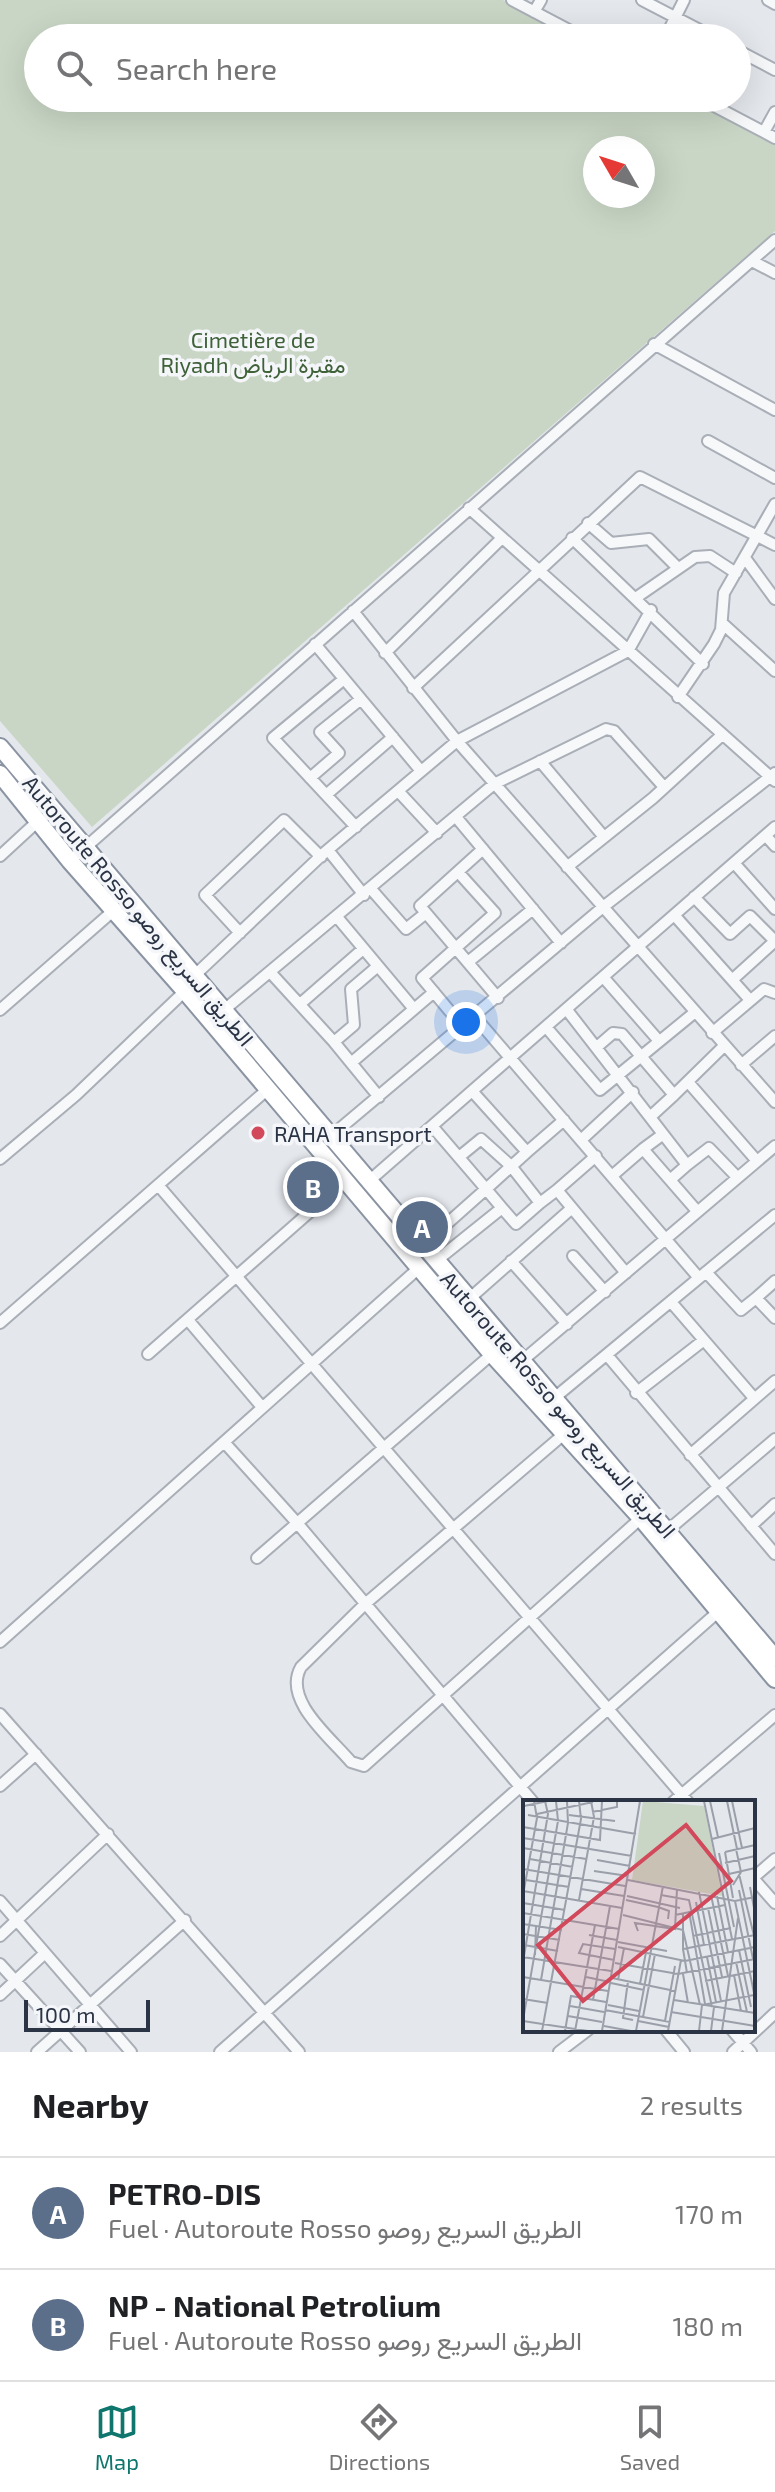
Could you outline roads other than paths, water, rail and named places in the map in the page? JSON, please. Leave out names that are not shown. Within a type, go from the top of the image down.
[{"type":"highway","name":"Autoroute Rosso الطريق السريع روصو","points":[[0,747],[88,846],[194,976],[775,1658]]},
{"type":"highway","name":"Autoroute Rosso الطريق السريع روصو","points":[[0,774],[70,861],[185,991],[492,1354],[641,1518],[775,1679]]},
{"type":"street","points":[[512,0],[557,24]]},
{"type":"street","points":[[534,12],[541,0]]},
{"type":"street","points":[[642,0],[689,24]]},
{"type":"street","points":[[672,24],[684,0]]},
{"type":"street","points":[[768,0],[775,4]]},
{"type":"street","points":[[751,57],[775,70]]},
{"type":"street","points":[[726,112],[775,138]]},
{"type":"street","points":[[764,132],[775,112]]},
{"type":"street","points":[[70,861],[775,240]]},
{"type":"street","points":[[752,261],[775,273]]},
{"type":"street","points":[[654,344],[775,410]]},
{"type":"street","points":[[708,441],[775,478]]},
{"type":"street","points":[[413,688],[640,477],[775,545]]},
{"type":"street","points":[[678,697],[703,664],[722,623],[721,601],[775,504]]},
{"type":"street","points":[[331,1136],[603,907],[773,776],[678,697],[469,508]]},
{"type":"street","points":[[588,523],[611,543],[649,539],[678,568]]},
{"type":"street","points":[[385,653],[502,538]]},
{"type":"street","points":[[572,538],[651,610],[703,664]]},
{"type":"street","points":[[637,597],[678,568],[703,555],[736,573]]},
{"type":"street","points":[[745,558],[775,599]]},
{"type":"street","points":[[194,976],[324,853],[457,741],[628,651],[651,610]]},
{"type":"street","points":[[353,611],[494,784],[694,1013],[772,1094]]},
{"type":"street","points":[[722,623],[775,671]]},
{"type":"street","points":[[315,644],[421,771]]},
{"type":"street","points":[[344,679],[273,738],[356,827]]},
{"type":"street","points":[[310,778],[339,753],[320,732],[361,699]]},
{"type":"street","points":[[224,1010],[494,784],[610,729],[664,787]]},
{"type":"street","points":[[567,867],[722,735]]},
{"type":"street","points":[[326,795],[393,737]]},
{"type":"street","points":[[540,761],[604,837]]},
{"type":"street","points":[[398,791],[437,833]]},
{"type":"street","points":[[456,817],[561,943]]},
{"type":"street","points":[[240,933],[205,895],[284,820],[406,929],[426,913]]},
{"type":"street","points":[[0,856],[38,821]]},
{"type":"street","points":[[369,1181],[775,827]]},
{"type":"street","points":[[766,836],[775,846]]},
{"type":"street","points":[[483,849],[420,906],[498,998]]},
{"type":"street","points":[[735,864],[775,909]]},
{"type":"street","points":[[458,872],[495,913],[422,978],[463,1027]]},
{"type":"street","points":[[694,897],[730,934],[750,916],[775,941],[732,980]]},
{"type":"street","points":[[468,962],[533,909]]},
{"type":"street","points":[[0,1010],[113,911]]},
{"type":"street","points":[[675,916],[750,1000]]},
{"type":"street","points":[[337,917],[414,1009]]},
{"type":"street","points":[[300,1004],[363,949]]},
{"type":"street","points":[[334,1042],[354,1025],[351,989],[378,966]]},
{"type":"street","points":[[270,972],[379,1097]]},
{"type":"street","points":[[604,978],[659,1041]]},
{"type":"street","points":[[712,1033],[764,989],[775,993]]},
{"type":"street","points":[[0,1159],[76,1095],[185,991]]},
{"type":"street","points":[[351,1063],[434,992]]},
{"type":"street","points":[[567,1010],[620,1074],[687,1165]]},
{"type":"street","points":[[546,1027],[600,1090],[694,1013]]},
{"type":"street","points":[[475,1017],[666,1238],[741,1310],[775,1281]]},
{"type":"street","points":[[598,1046],[617,1031],[642,1055],[674,1095]]},
{"type":"street","points":[[741,1065],[775,1036]]},
{"type":"street","points":[[650,1117],[724,1046]]},
{"type":"street","points":[[688,1082],[757,1161]]},
{"type":"street","points":[[0,1323],[268,1089]]},
{"type":"street","points":[[472,1091],[527,1152]]},
{"type":"street","points":[[581,1140],[633,1092]]},
{"type":"street","points":[[423,1245],[564,1120]]},
{"type":"street","points":[[432,1126],[516,1224],[596,1156]]},
{"type":"street","points":[[613,1175],[662,1135]]},
{"type":"street","points":[[459,1157],[481,1139],[511,1166],[540,1203]]},
{"type":"street","points":[[522,1361],[775,1146]]},
{"type":"street","points":[[670,1180],[709,1148],[737,1177]]},
{"type":"street","points":[[643,1149],[697,1211]]},
{"type":"street","points":[[148,1354],[346,1180]]},
{"type":"street","points":[[158,1185],[454,1528],[681,1800],[775,1715]]},
{"type":"street","points":[[557,1190],[626,1273]]},
{"type":"street","points":[[436,1261],[502,1208]]},
{"type":"street","points":[[469,1299],[572,1208]]},
{"type":"street","points":[[553,1399],[775,1215]]},
{"type":"street","points":[[573,1256],[605,1292]]},
{"type":"street","points":[[511,1261],[567,1324]]},
{"type":"street","points":[[0,1642],[420,1267]]},
{"type":"street","points":[[756,1298],[775,1318]]},
{"type":"street","points":[[671,1302],[754,1398]]},
{"type":"street","points":[[188,1320],[262,1407]]},
{"type":"street","points":[[636,1393],[704,1340]]},
{"type":"street","points":[[257,1558],[492,1354]]},
{"type":"street","points":[[607,1355],[775,1554]]},
{"type":"street","points":[[690,1455],[775,1381]]},
{"type":"street","points":[[564,1434],[365,1604],[295,1677],[297,1698],[351,1762],[364,1766],[641,1518]]},
{"type":"street","points":[[667,1531],[775,1439]]},
{"type":"street","points":[[224,1442],[445,1695],[531,1800]]},
{"type":"street","points":[[751,1526],[775,1504]]},
{"type":"street","points":[[220,2052],[719,1611]]},
{"type":"street","points":[[0,1714],[299,2052]]},
{"type":"street","points":[[0,1786],[36,1754]]},
{"type":"street","points":[[0,1936],[108,1834]]},
{"type":"street","points":[[755,1876],[775,1859]]},
{"type":"street","points":[[755,1880],[775,1903]]},
{"type":"street","points":[[0,1901],[131,2052]]},
{"type":"street","points":[[37,2052],[185,1920]]},
{"type":"street","points":[[0,1995],[45,1953]]},
{"type":"street","points":[[0,1964],[80,2052]]},
{"type":"street","points":[[755,2032],[775,2013]]},
{"type":"street","points":[[559,2052],[585,2032]]},
{"type":"street","points":[[668,2032],[684,2052]]},
{"type":"street","points":[[734,2032],[751,2052]]},
{"type":"street","points":[[733,2052],[755,2032]]},
{"type":"place","name":"RAHA Transport","points":[[258,1133]]},
{"type":"place","name":"NP - National Petrolium","points":[[313,1187]]},
{"type":"place","name":"PETRO-DIS","points":[[422,1227]]},
{"type":"park label","name":"Cimetière de Riyadh مقبرة الرياض","points":[[253,352]]}]
